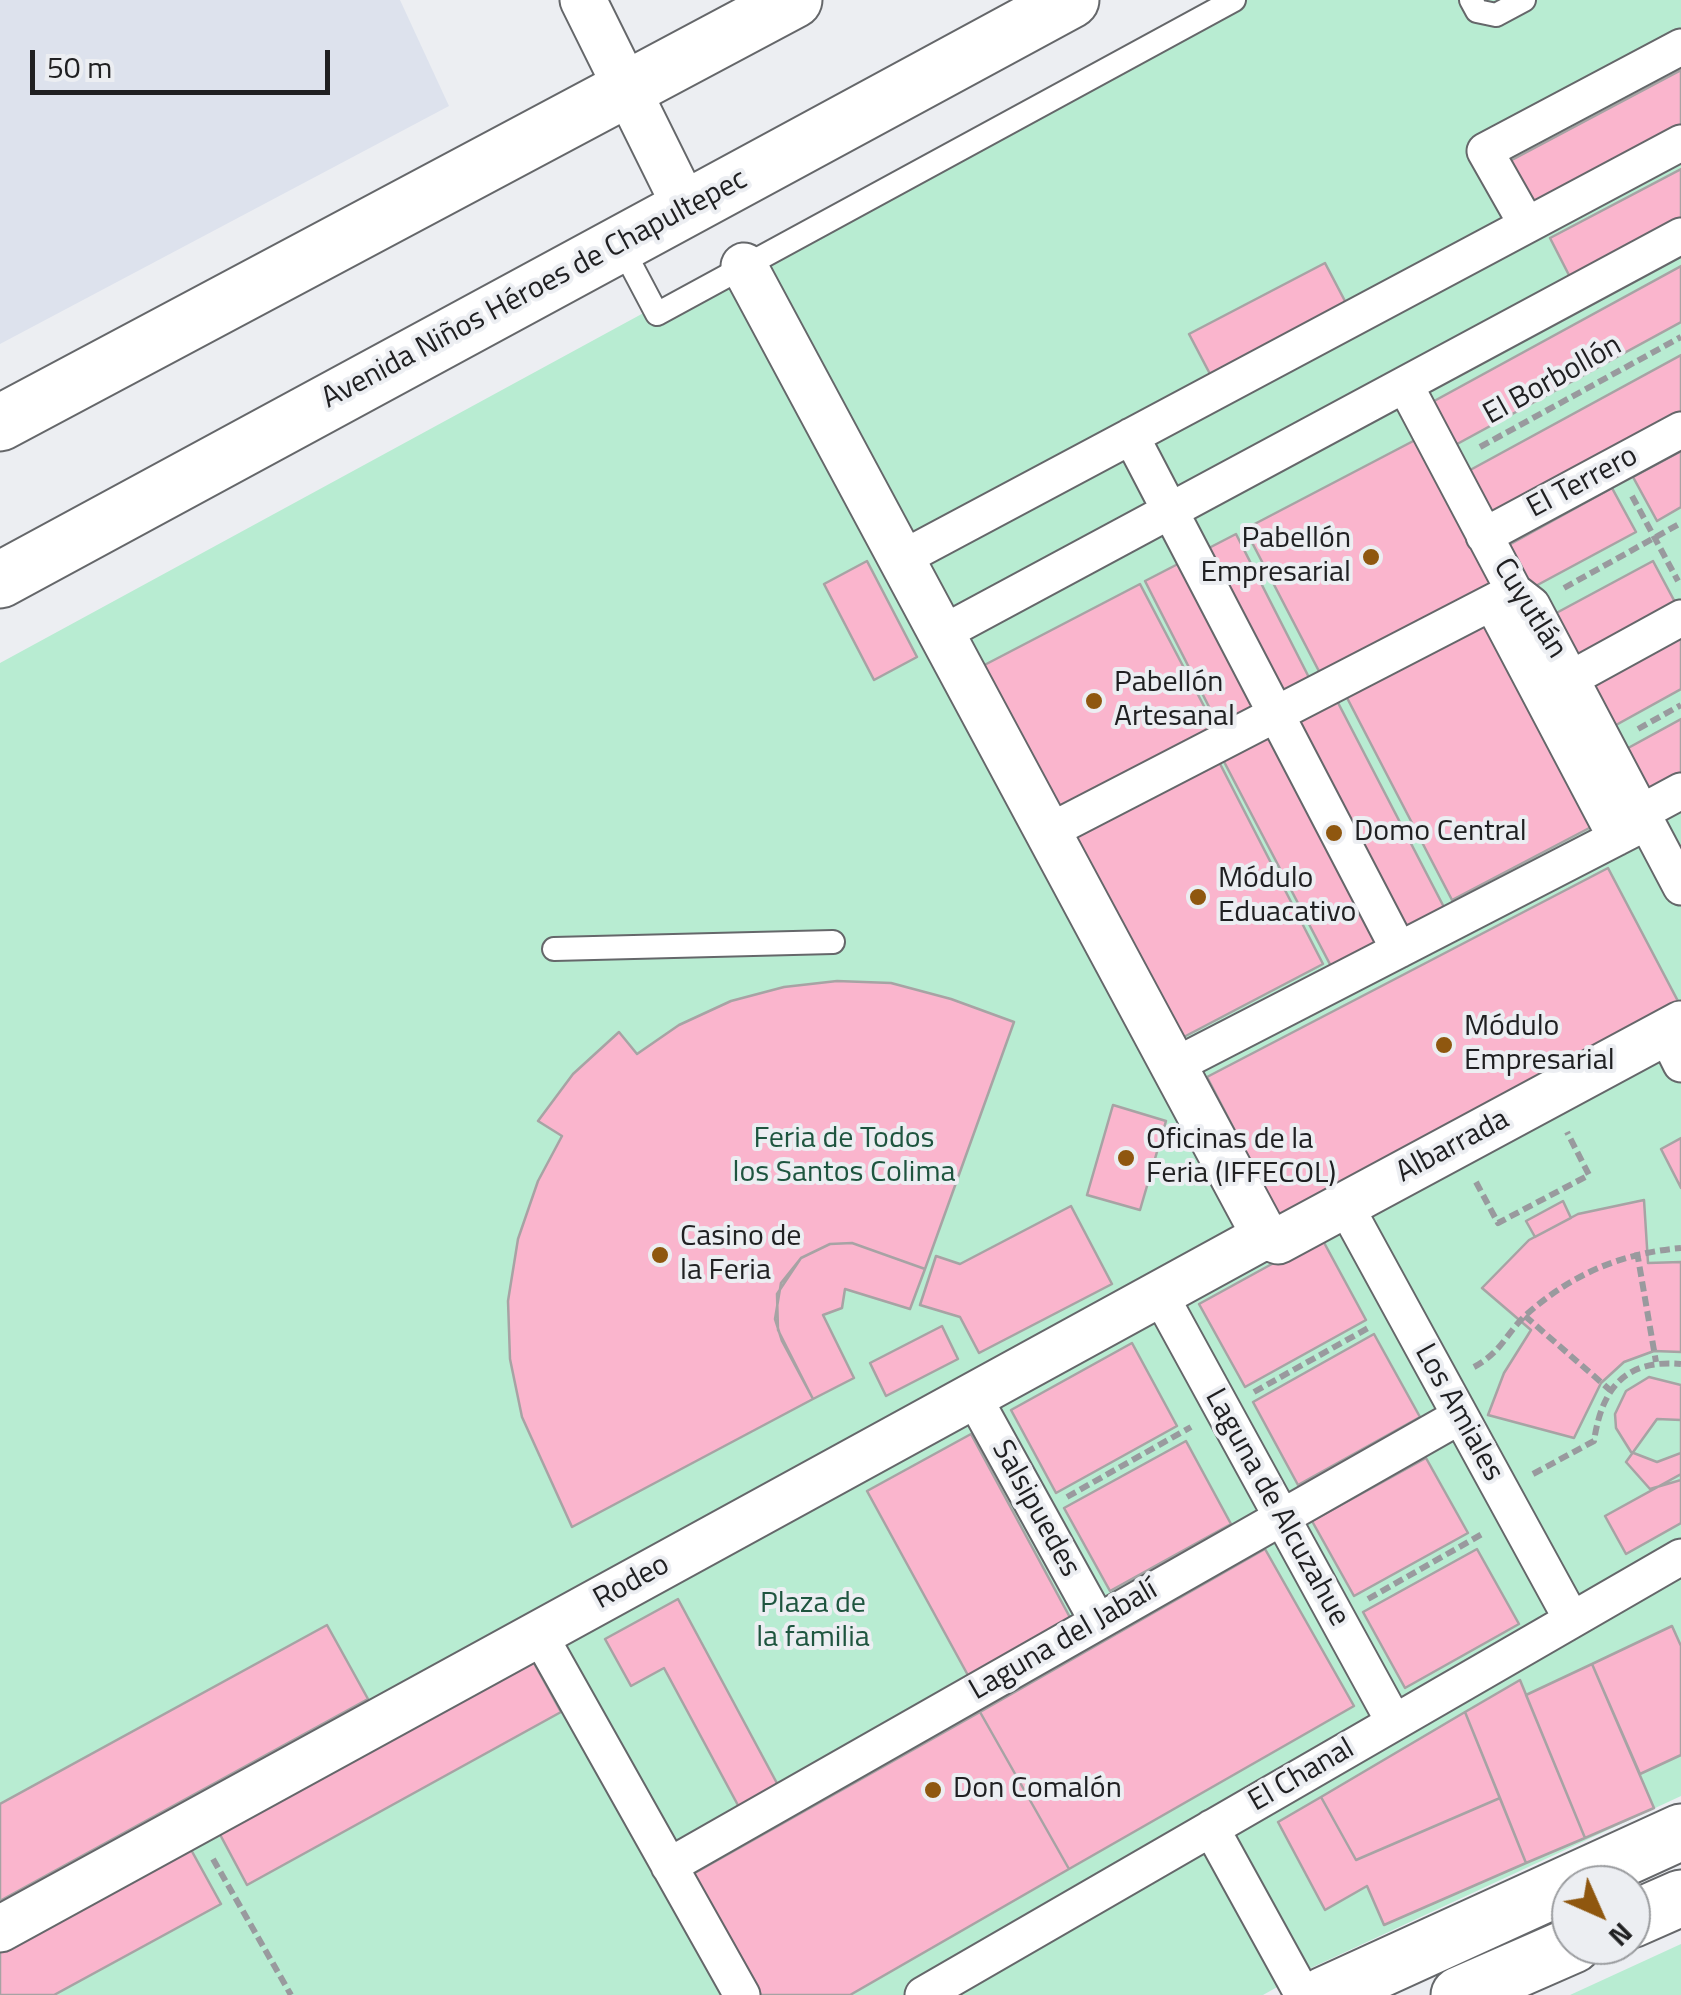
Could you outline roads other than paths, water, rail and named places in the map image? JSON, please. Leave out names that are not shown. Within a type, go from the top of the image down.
[{"type":"main road","points":[[0,423],[794,0]]},
{"type":"main road","name":"Avenida Niños Héroes de Chapultepec","points":[[0,580],[1071,0]]},
{"type":"main road","points":[[1324,1995],[1681,1832]]},
{"type":"main road","points":[[1651,1911],[1681,1898]]},
{"type":"main road","points":[[1460,1995],[1551,1955]]},
{"type":"street","points":[[583,0],[686,208]]},
{"type":"street","points":[[1527,225],[1485,151],[1681,47]]},
{"type":"street","points":[[900,559],[1681,143]]},
{"type":"street","points":[[941,634],[1681,236]]},
{"type":"street","points":[[744,266],[1174,1066],[1271,1238]]},
{"type":"street","name":"Cuyutlán","points":[[1405,385],[1556,686],[1635,824],[1681,887]]},
{"type":"street","name":"El Terrero","points":[[1484,536],[1681,430]]},
{"type":"street","points":[[1131,436],[1399,950]]},
{"type":"street","points":[[1048,832],[1276,714],[1513,600]]},
{"type":"street","points":[[1556,686],[1681,618]]},
{"type":"street","points":[[1174,1066],[1635,824],[1681,791]]},
{"type":"street","name":"Albarrada","points":[[1271,1238],[1345,1206],[1548,1096],[1676,1040]]},
{"type":"street","name":"Los Amiales","points":[[1345,1206],[1572,1620]]},
{"type":"street","name":"Rodeo","points":[[0,1929],[1160,1293],[1271,1238]]},
{"type":"street","name":"Laguna de Alcuzahue","points":[[1160,1293],[1394,1722]]},
{"type":"street","name":"Salsipuedes","points":[[973,1396],[1098,1622]]},
{"type":"street","name":"Laguna del Jabalí","points":[[669,1866],[1460,1416]]},
{"type":"street","name":"El Chanal","points":[[922,1995],[1681,1556]]},
{"type":"street","points":[[538,1634],[742,1995]]},
{"type":"street","points":[[1211,1828],[1303,1995]]},
{"type":"lane","points":[[620,244],[657,314],[1234,0]]},
{"type":"lane","points":[[1470,0],[1477,11],[1496,15],[1524,0]]},
{"type":"lane","points":[[554,949],[833,942]]},
{"type":"place","name":"Pabellón Empresarial","points":[[1371,557]]},
{"type":"place","name":"Pabellón Artesanal","points":[[1094,701]]},
{"type":"place","name":"Domo Central","points":[[1334,833]]},
{"type":"place","name":"Módulo Eduacativo","points":[[1198,897]]},
{"type":"place","name":"Módulo Empresarial","points":[[1444,1045]]},
{"type":"place","name":"Oficinas de la Feria (IFFECOL)","points":[[1126,1158]]},
{"type":"place","name":"Casino de la Feria","points":[[660,1255]]},
{"type":"place","name":"Don Comalón","points":[[933,1790]]},
{"type":"park label","name":"Feria de Todos los Santos Colima","points":[[844,1157]]},
{"type":"park label","name":"Plaza de la familia","points":[[813,1622]]}]
